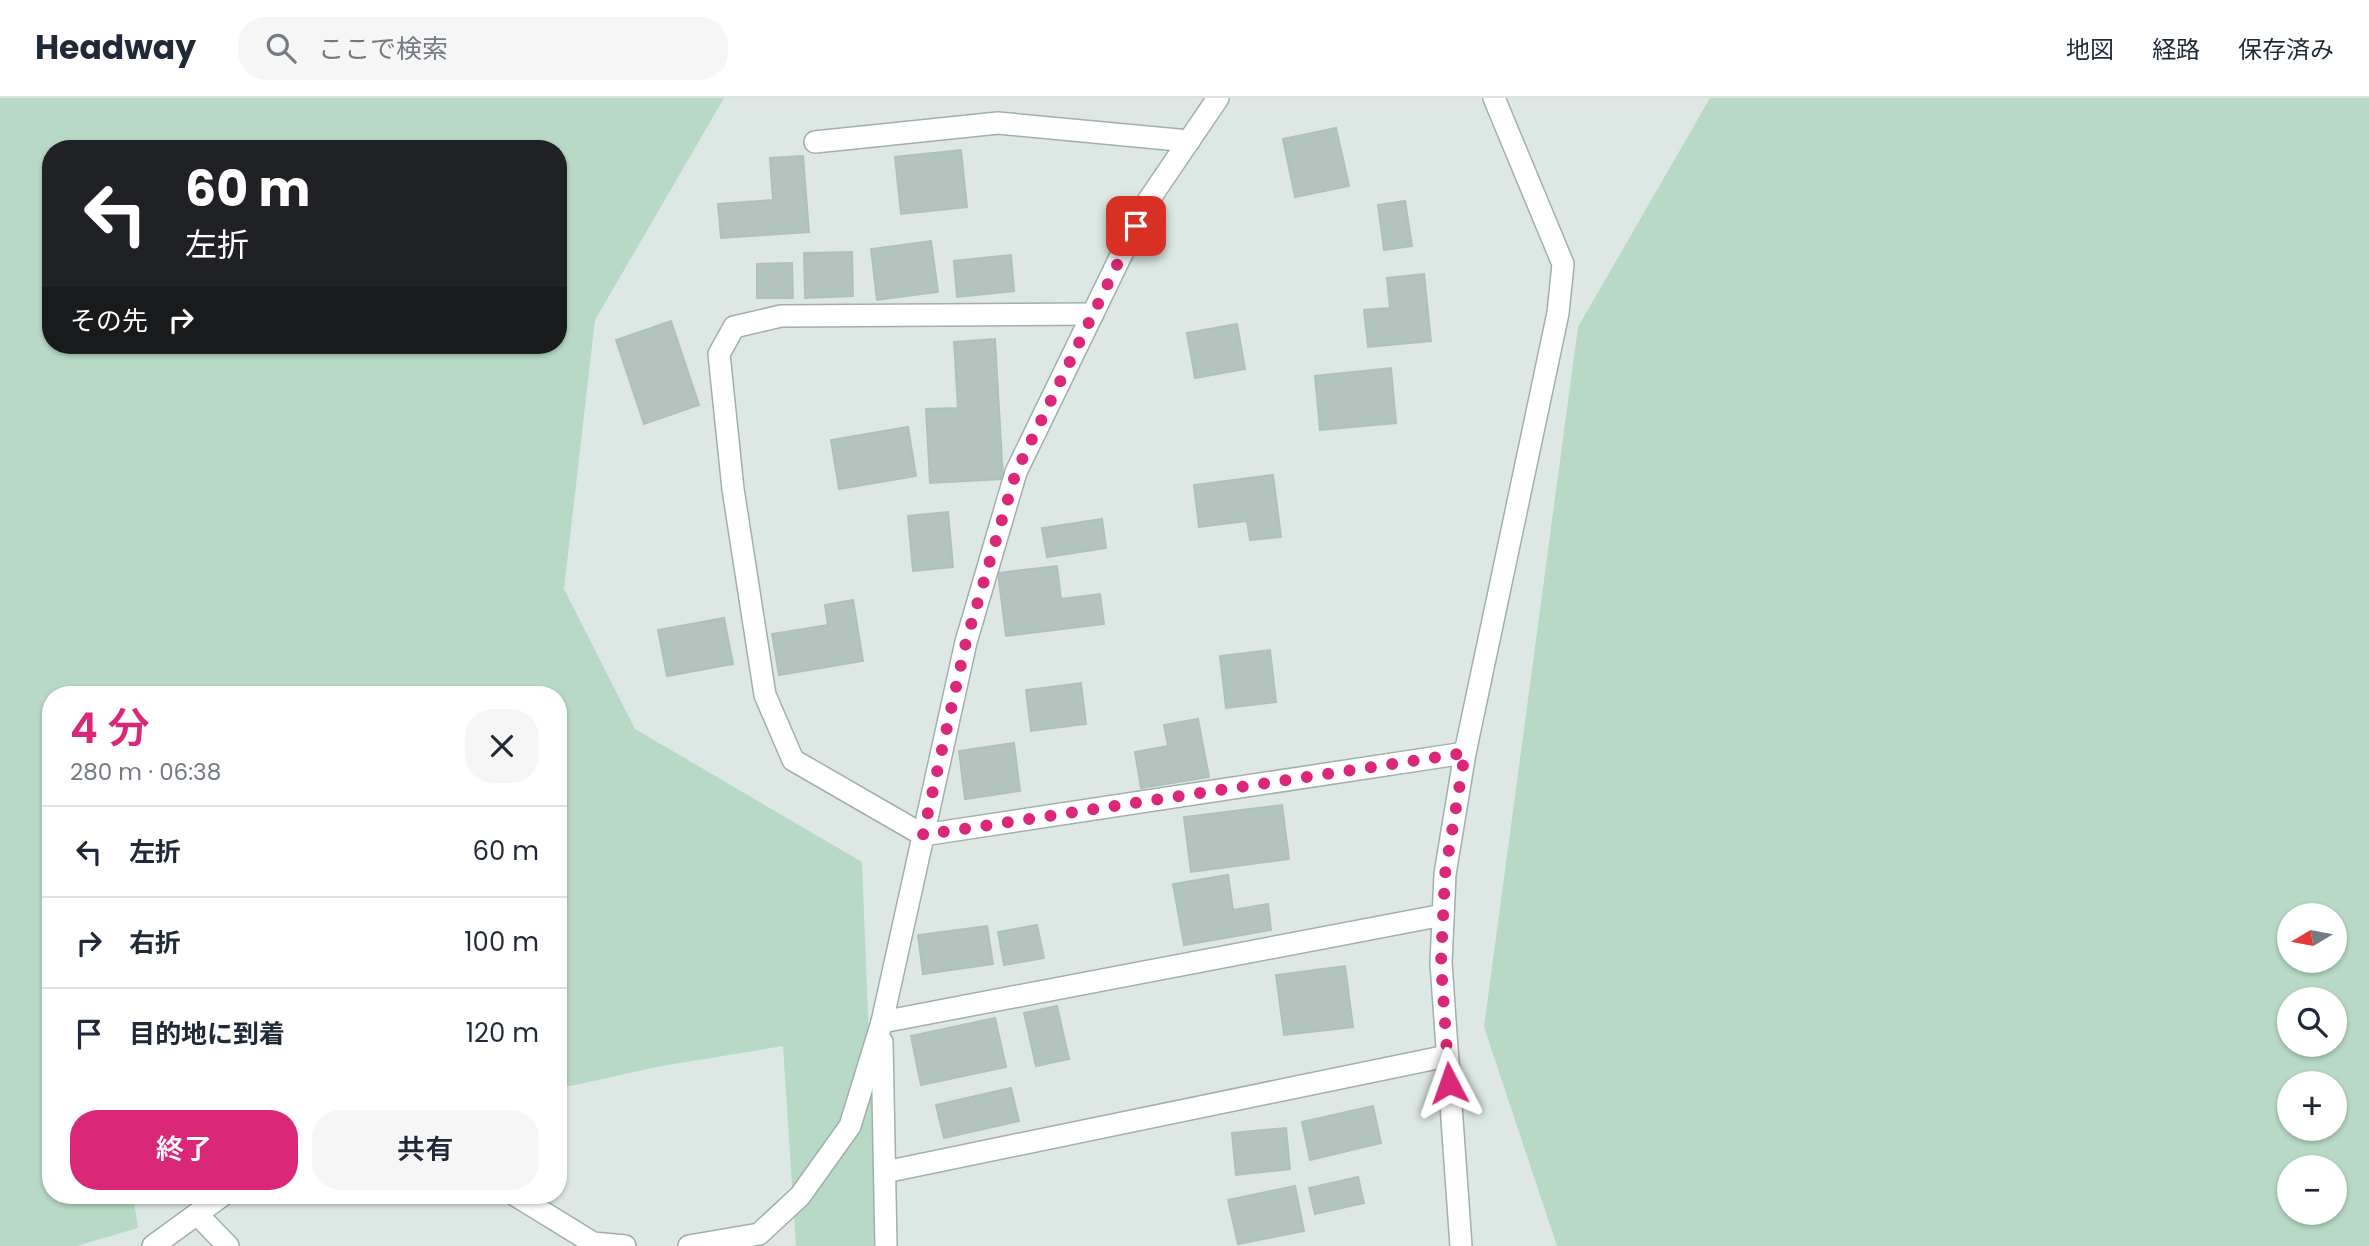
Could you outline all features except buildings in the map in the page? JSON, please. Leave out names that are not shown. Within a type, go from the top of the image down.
[{"type":"street","points":[[689,1246],[759,1234],[800,1196],[850,1126],[882,1022],[966,642],[1016,472],[1146,204],[1218,98]]},
{"type":"street","points":[[1461,1246],[1441,963],[1445,874],[1465,753],[1558,313],[1563,264],[1494,98]]},
{"type":"street","points":[[815,142],[998,122],[1189,141]]},
{"type":"street","points":[[1093,314],[781,316],[734,327],[719,354],[733,489],[765,695],[793,760],[923,835],[1465,753]]},
{"type":"street","points":[[882,1022],[1443,915]]},
{"type":"street","points":[[882,1022],[886,1246]]},
{"type":"street","points":[[885,1172],[1447,1056]]},
{"type":"street","points":[[153,1246],[211,1204]]},
{"type":"street","points":[[530,1204],[593,1243],[625,1246]]},
{"type":"street","points":[[197,1214],[228,1246]]},
{"type":"green space","points":[[0,98],[724,98],[595,320],[564,589],[635,729],[862,862],[877,1246],[796,1246],[783,1046],[656,1067],[567,1086],[567,686],[42,686],[42,1204],[134,1204],[138,1228],[76,1246],[0,1246]]},
{"type":"green space","points":[[1710,98],[2369,98],[2369,1246],[1557,1246],[1484,1027],[1578,327]]},
{"type":"route","points":[[1136,226],[1016,472],[966,642],[923,835],[1465,753],[1445,874],[1441,963],[1449,1083]]}]
